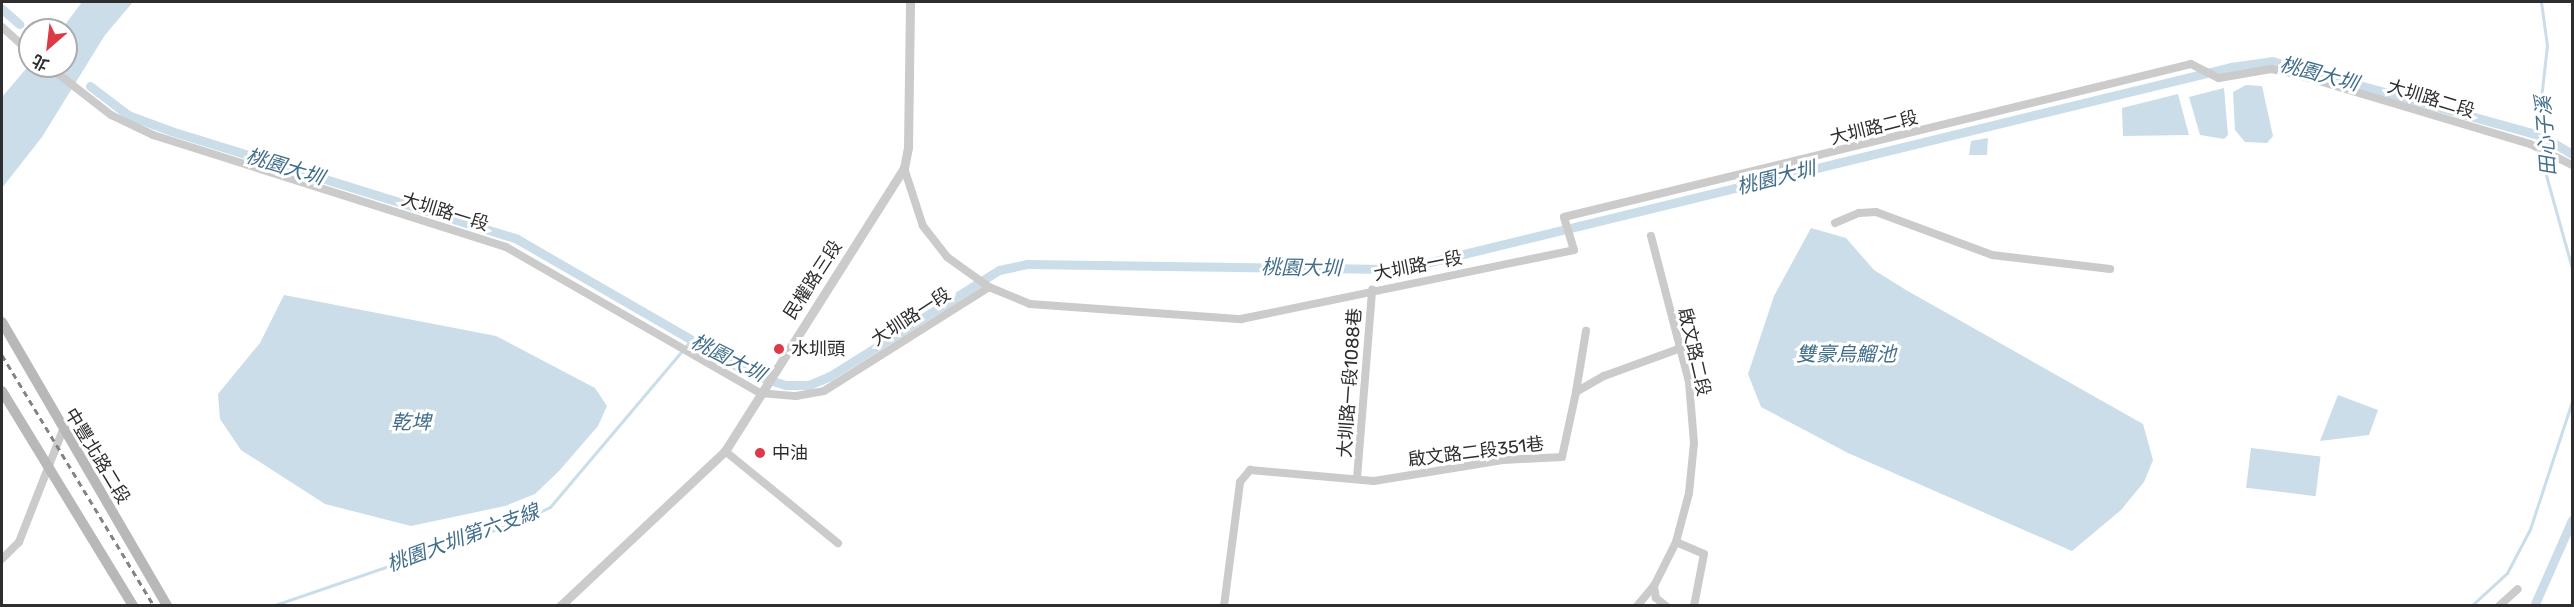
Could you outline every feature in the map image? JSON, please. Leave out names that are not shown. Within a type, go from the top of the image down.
[{"type":"main road","name":"中豐北路二段","points":[[2,322],[64,433],[167,606]]},
{"type":"main road","points":[[2,391],[133,606]]},
{"type":"street","name":"民權路三段","points":[[560,606],[725,452],[760,393],[904,168],[908,147],[910,2]]},
{"type":"street","points":[[2,27],[18,43]]},
{"type":"street","name":"大圳路二段","points":[[1574,250],[1564,217],[2191,64],[2219,78],[2249,71],[2281,71],[2530,144],[2572,165]]},
{"type":"street","name":"大圳路一段","points":[[63,78],[111,115],[153,135],[506,247],[760,393],[796,396],[824,391],[987,286],[1030,304],[1241,319],[1372,290],[1574,250]]},
{"type":"street","points":[[904,168],[923,226],[947,257],[987,286]]},
{"type":"street","points":[[1835,223],[1858,213],[1876,212],[1992,255],[2110,269]]},
{"type":"street","name":"啟文路二段","points":[[1637,606],[1654,586],[1676,542],[1689,493],[1694,443],[1689,382],[1651,236]]},
{"type":"street","name":"大圳路一段1088巷","points":[[1357,478],[1372,290]]},
{"type":"street","points":[[1576,392],[1586,331]]},
{"type":"street","points":[[1576,392],[1604,376],[1681,348]]},
{"type":"street","name":"啟文路二段351巷","points":[[1357,478],[1374,481],[1504,460],[1562,458],[1576,392]]},
{"type":"street","points":[[2,559],[19,542],[48,467],[64,433],[63,419]]},
{"type":"street","points":[[725,452],[838,543]]},
{"type":"street","points":[[1224,606],[1240,482],[1250,470],[1357,478]]},
{"type":"street","points":[[1676,542],[1704,554],[1694,606]]},
{"type":"street","points":[[1654,586],[1656,598],[1666,606]]},
{"type":"street","points":[[2499,606],[2518,589]]},
{"type":"water","points":[[82,2],[133,2],[105,35],[42,137],[2,188],[2,97],[18,78],[78,78],[78,18],[70,18]]},
{"type":"water","points":[[2246,85],[2262,86],[2273,136],[2267,143],[2245,142],[2235,130],[2233,92]]},
{"type":"water","points":[[2224,88],[2228,135],[2224,139],[2200,135],[2189,97]]},
{"type":"water","points":[[2178,94],[2189,135],[2123,136],[2122,108]]},
{"type":"water","points":[[1988,138],[1987,155],[1969,155],[1971,141]]},
{"type":"water","name":"雙豪烏鰡池","points":[[1811,228],[1846,238],[1874,270],[2143,424],[2153,460],[2144,482],[2121,510],[2072,551],[1848,453],[1761,407],[1748,374],[1774,296]]},
{"type":"water","name":"乾埤","points":[[284,295],[496,336],[595,388],[607,406],[598,426],[559,471],[535,494],[505,506],[411,526],[325,504],[241,450],[220,419],[218,394],[260,343]]},
{"type":"water","points":[[2338,395],[2378,410],[2369,435],[2320,441]]},
{"type":"water","points":[[2251,448],[2320,457],[2316,496],[2246,488]]},
{"type":"waterway","name":"田心子溪","points":[[2541,2],[2547,45],[2540,107],[2544,168],[2572,268]]},
{"type":"waterway","name":"桃園大圳","points":[[2,9],[18,23]]},
{"type":"waterway","name":"桃園大圳","points":[[90,86],[128,115],[171,131],[517,239],[753,375],[785,385],[809,385],[830,376],[999,270],[1028,264],[1402,269],[2231,67],[2272,61],[2542,136],[2572,154]]},
{"type":"waterway","name":"桃園大圳第六支線","points":[[272,606],[518,522],[550,507],[691,340]]},
{"type":"waterway","name":"田心子溪","points":[[2471,606],[2507,573],[2530,529],[2572,401]]},
{"type":"waterway","name":"桃園大圳","points":[[2534,606],[2572,520]]},
{"type":"railway","points":[[2,355],[154,606]]},
{"type":"place","name":"水圳頭","points":[[779,349]]},
{"type":"place","name":"中油","points":[[760,453]]}]
